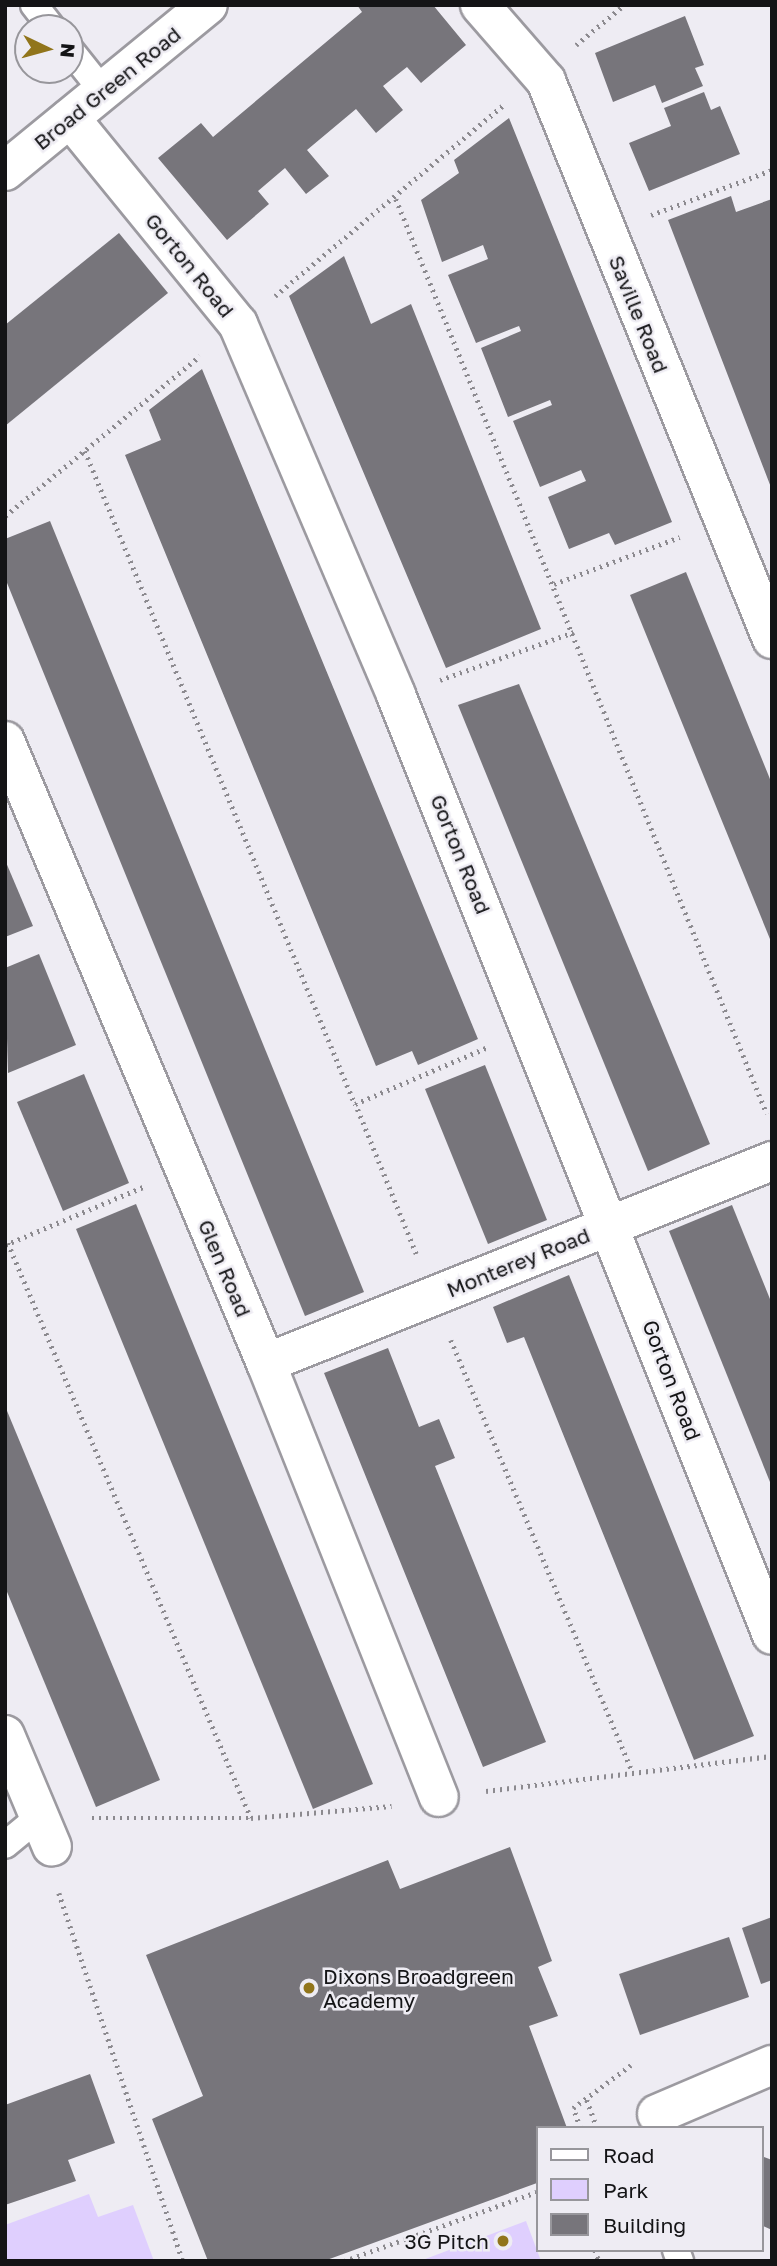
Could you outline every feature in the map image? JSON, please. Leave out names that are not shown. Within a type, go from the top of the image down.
[{"type":"street","name":"Broad Green Road","points":[[5,171],[208,5]]},
{"type":"street","name":"Saville Road","points":[[480,5],[539,74],[772,639]]},
{"type":"street","name":"Gorton Road","points":[[70,118],[238,324],[396,695],[611,1224],[772,1635]]},
{"type":"street","name":"Glen Road","points":[[5,741],[266,1363],[439,1797]]},
{"type":"street","name":"Monterey Road","points":[[266,1363],[772,1161]]},
{"type":"street","points":[[5,1735],[45,1832]]},
{"type":"street","points":[[653,2121],[772,2065]]},
{"type":"lane","points":[[84,68],[102,90]]},
{"type":"lane","points":[[5,1845],[45,1832]]},
{"type":"path","points":[[5,516],[238,324],[396,199],[539,74],[624,5]]},
{"type":"path","points":[[606,233],[772,170]]},
{"type":"path","points":[[396,199],[574,632],[770,1121]]},
{"type":"path","points":[[85,451],[632,1772]]},
{"type":"path","points":[[554,584],[723,520]]},
{"type":"path","points":[[396,695],[574,632]]},
{"type":"path","points":[[355,1104],[531,1028]]},
{"type":"path","points":[[184,1171],[7,1244],[251,1818]]},
{"type":"path","points":[[45,1832],[57,1886],[183,2261]]},
{"type":"path","points":[[579,2126],[573,2108],[631,2065]]},
{"type":"path","points":[[587,2100],[596,2126]]},
{"type":"path","points":[[344,2261],[536,2192]]},
{"type":"green space","points":[[89,2194],[98,2217],[133,2205],[154,2261],[5,2261],[5,2225]]},
{"type":"green space","name":"3G Pitch","points":[[526,2221],[541,2261],[420,2261]]},
{"type":"building","points":[[357,5],[433,5],[466,45],[421,83],[407,67],[383,86],[403,110],[376,133],[356,109],[307,150],[329,176],[306,194],[285,168],[258,191],[269,204],[227,240],[158,158],[201,123],[213,137],[362,12]]},
{"type":"building","points":[[685,16],[704,65],[695,68],[703,86],[662,103],[655,85],[613,102],[595,53]]},
{"type":"building","points":[[704,92],[711,110],[720,106],[740,154],[649,191],[629,143],[671,126],[664,108]]},
{"type":"building","points":[[509,118],[672,522],[615,545],[609,533],[569,549],[548,497],[586,481],[581,470],[540,487],[513,421],[552,405],[550,400],[508,417],[481,348],[521,331],[519,326],[476,343],[448,275],[488,259],[483,245],[442,262],[421,200],[459,173],[454,160]]},
{"type":"building","points":[[731,196],[736,212],[772,199],[772,490],[668,220]]},
{"type":"building","points":[[119,233],[168,293],[5,426],[5,325]]},
{"type":"building","points":[[344,256],[371,324],[411,304],[541,629],[446,668],[289,296]]},
{"type":"building","points":[[202,369],[478,1039],[418,1065],[412,1051],[376,1066],[125,455],[161,440],[149,410]]},
{"type":"building","points":[[50,521],[364,1292],[305,1316],[5,578],[5,539]]},
{"type":"building","points":[[686,572],[772,784],[772,944],[630,595]]},
{"type":"building","points":[[519,684],[710,1144],[648,1171],[458,705]]},
{"type":"building","points":[[5,860],[33,926],[5,937]]},
{"type":"building","points":[[39,954],[76,1045],[8,1073],[5,968]]},
{"type":"building","points":[[485,1065],[547,1220],[488,1244],[425,1089]]},
{"type":"building","points":[[84,1074],[129,1183],[63,1211],[17,1102]]},
{"type":"building","points":[[136,1204],[373,1784],[313,1809],[76,1229]]},
{"type":"building","points":[[732,1205],[772,1304],[772,1487],[669,1231]]},
{"type":"building","points":[[569,1275],[754,1736],[694,1760],[524,1337],[507,1343],[493,1307]]},
{"type":"building","points":[[388,1348],[419,1427],[439,1419],[455,1458],[435,1466],[546,1742],[483,1767],[324,1373]]},
{"type":"building","points":[[5,1406],[160,1780],[96,1807],[5,1587]]},
{"type":"building","points":[[510,1847],[552,1961],[538,1967],[558,2016],[529,2026],[566,2126],[536,2126],[536,2183],[324,2261],[208,2261],[152,2119],[203,2096],[146,1955],[388,1860],[400,1889]]},
{"type":"building","points":[[772,1917],[772,1980],[761,1984],[742,1928]]},
{"type":"building","points":[[729,1937],[749,1997],[640,2035],[619,1974]]},
{"type":"building","points":[[90,2074],[115,2143],[68,2160],[76,2181],[5,2205],[5,2105]]},
{"type":"building","points":[[763,2157],[772,2160],[772,2230],[763,2226]]},
{"type":"place","name":"Dixons Broadgreen Academy","points":[[309,1988]]},
{"type":"place","name":"3G Pitch","points":[[503,2241]]}]
